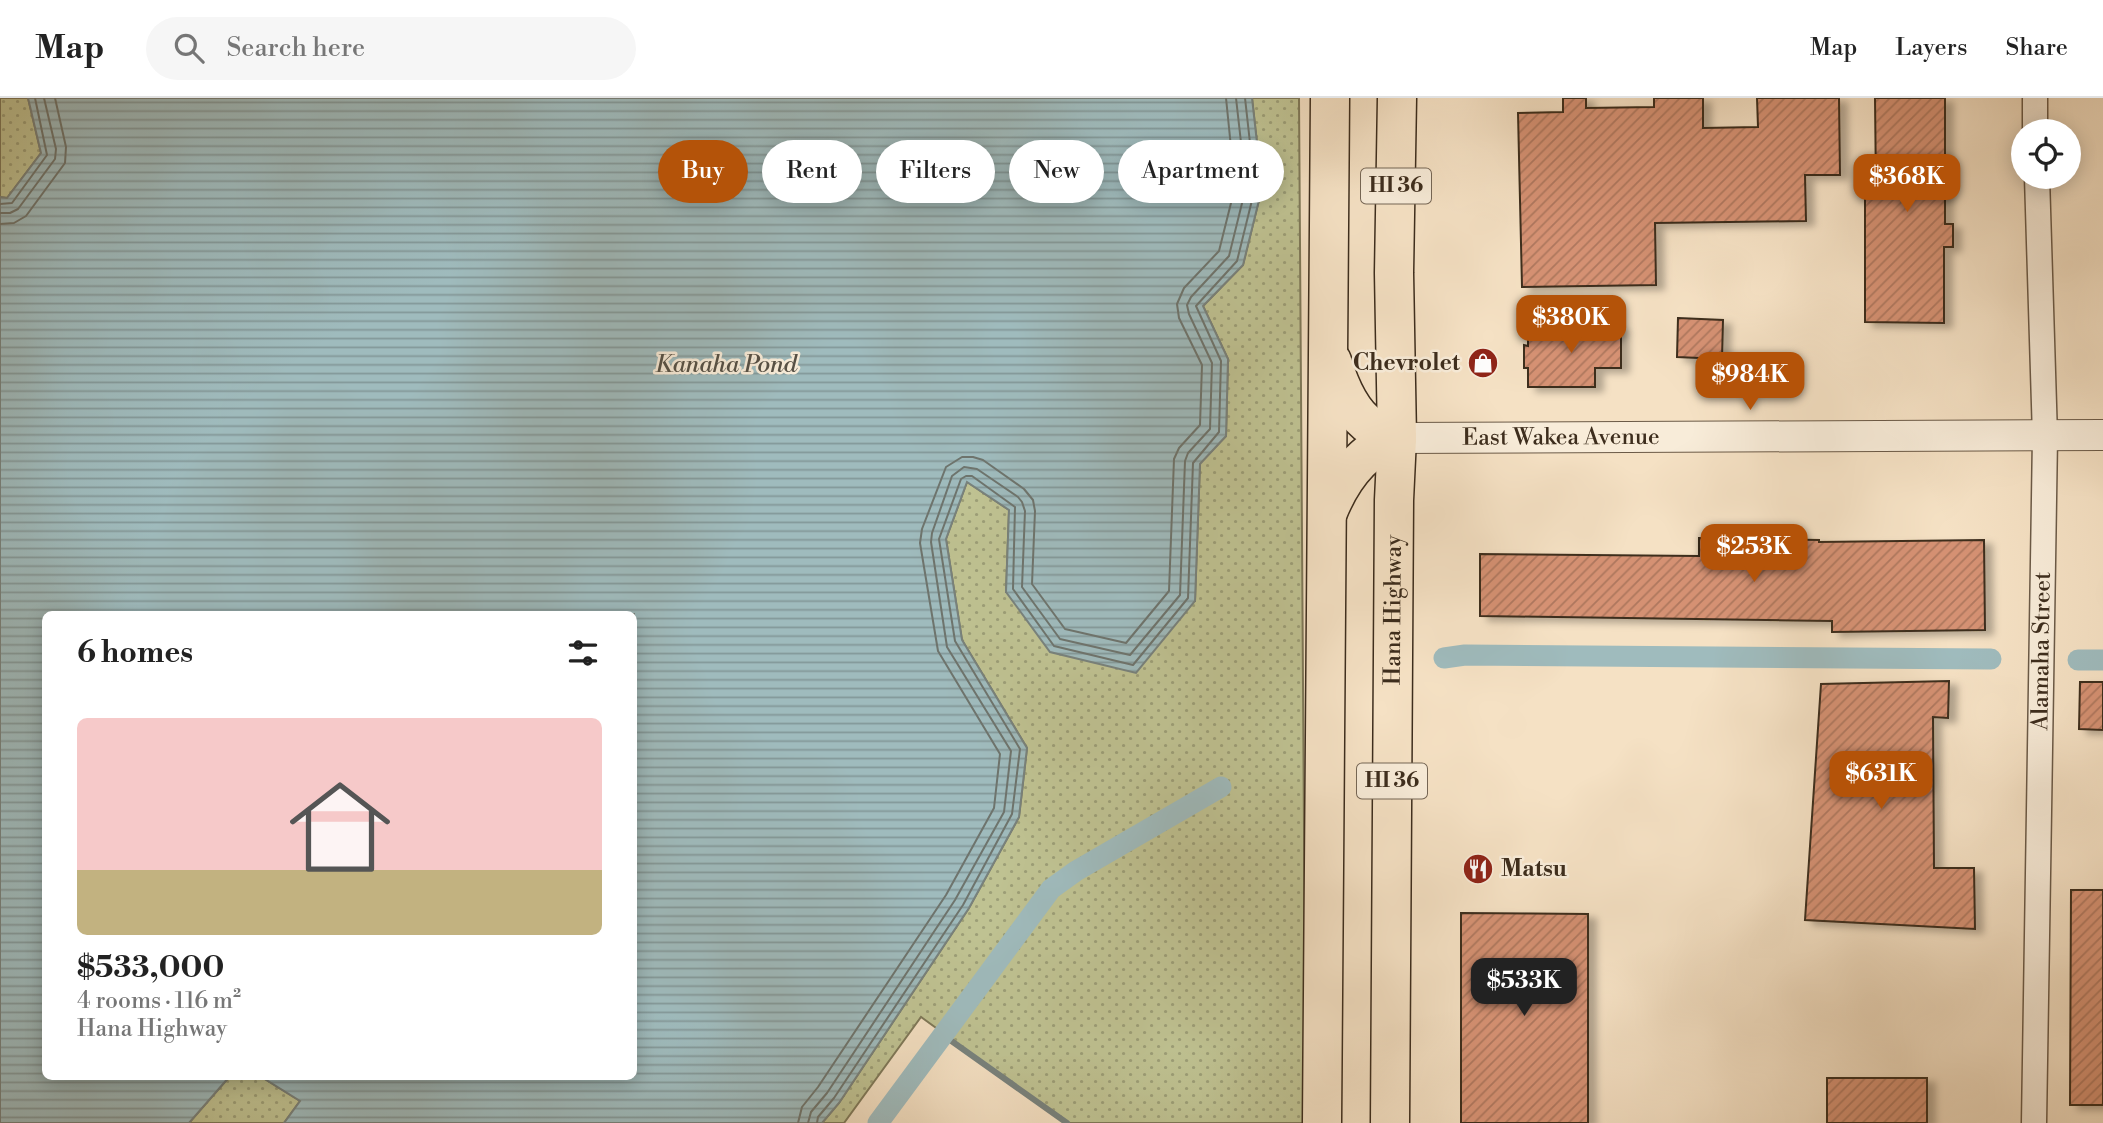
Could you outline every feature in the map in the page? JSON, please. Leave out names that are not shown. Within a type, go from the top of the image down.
[{"type":"main road","name":"HI 36","points":[[1322,1123],[1330,98]]},
{"type":"main road","name":"Hana Highway","points":[[1390,1123],[1394,514],[1397,438],[1394,273],[1397,98]]},
{"type":"main road","name":"HI 36","points":[[1328,346],[1339,381],[1355,410],[1370,426],[1397,438]]},
{"type":"main road","name":"HI 36","points":[[1327,514],[1340,485],[1355,467],[1385,442],[1397,438]]},
{"type":"street","points":[[2035,98],[2035,119]]},
{"type":"street","name":"Alamaha Street","points":[[2034,1123],[2045,437],[2037,189]]},
{"type":"street","name":"East Wakea Avenue","points":[[1397,438],[2103,435]]},
{"type":"green space","points":[[0,98],[28,98],[41,153],[7,198],[0,197]]},
{"type":"green space","points":[[1252,98],[1299,98],[1306,1123],[1067,1123],[921,1017],[844,1123],[822,1123],[839,1103],[969,908],[1019,817],[1027,748],[962,640],[946,539],[967,482],[1009,510],[1006,592],[1195,601],[1200,463],[1226,436],[1228,359],[1203,306],[1243,265],[1258,203],[1284,203],[1284,140],[1257,140]]},
{"type":"green space","points":[[227,1080],[266,1080],[300,1101],[284,1123],[189,1123]]},
{"type":"water","name":"Kanaha Pond","points":[[28,98],[1252,98],[1257,140],[1118,140],[1118,203],[1258,203],[1243,265],[1203,306],[1228,359],[1226,436],[1200,464],[1195,601],[1136,673],[1050,652],[1006,592],[1009,510],[967,482],[946,539],[962,640],[1027,748],[1019,817],[969,908],[839,1103],[822,1123],[284,1123],[300,1101],[266,1080],[637,1080],[637,611],[42,611],[42,1080],[227,1080],[189,1123],[0,1123],[0,197],[7,198],[41,153]]},
{"type":"building","points":[[1563,98],[1586,98],[1586,108],[1654,107],[1654,98],[1703,98],[1703,128],[1758,127],[1757,98],[1839,98],[1840,175],[1805,175],[1806,221],[1655,223],[1656,285],[1522,287],[1518,113],[1563,112]]},
{"type":"building","points":[[1875,98],[1945,98],[1945,224],[1953,224],[1953,247],[1944,247],[1944,323],[1865,322],[1865,190],[1876,189]]},
{"type":"building","points":[[1678,318],[1723,320],[1722,359],[1677,357]]},
{"type":"building","points":[[1528,326],[1621,326],[1621,368],[1595,368],[1595,387],[1528,387],[1528,368],[1524,368],[1524,345],[1528,346]]},
{"type":"building","points":[[1699,538],[1819,542],[1984,540],[1985,630],[1832,632],[1832,621],[1480,616],[1480,554],[1699,556]]},
{"type":"building","points":[[1949,681],[1948,718],[1933,717],[1934,868],[1974,868],[1975,929],[1805,920],[1821,684]]},
{"type":"building","points":[[2080,682],[2103,682],[2103,730],[2079,729]]},
{"type":"building","points":[[2071,890],[2103,890],[2103,1105],[2070,1105]]},
{"type":"building","points":[[1461,913],[1588,914],[1588,1123],[1461,1123]]},
{"type":"building","points":[[1827,1078],[1927,1078],[1927,1123],[1827,1123]]},
{"type":"waterway","points":[[1444,658],[1465,655],[1991,659]]},
{"type":"waterway","points":[[2078,660],[2103,660]]},
{"type":"waterway","points":[[878,1123],[1051,889],[1076,871],[1221,787]]},
{"type":"waterway","points":[[943,1035],[1067,1123]]},
{"type":"place","name":"Chevrolet","points":[[1483,363]]},
{"type":"place","name":"Matsu","points":[[1478,869]]}]
